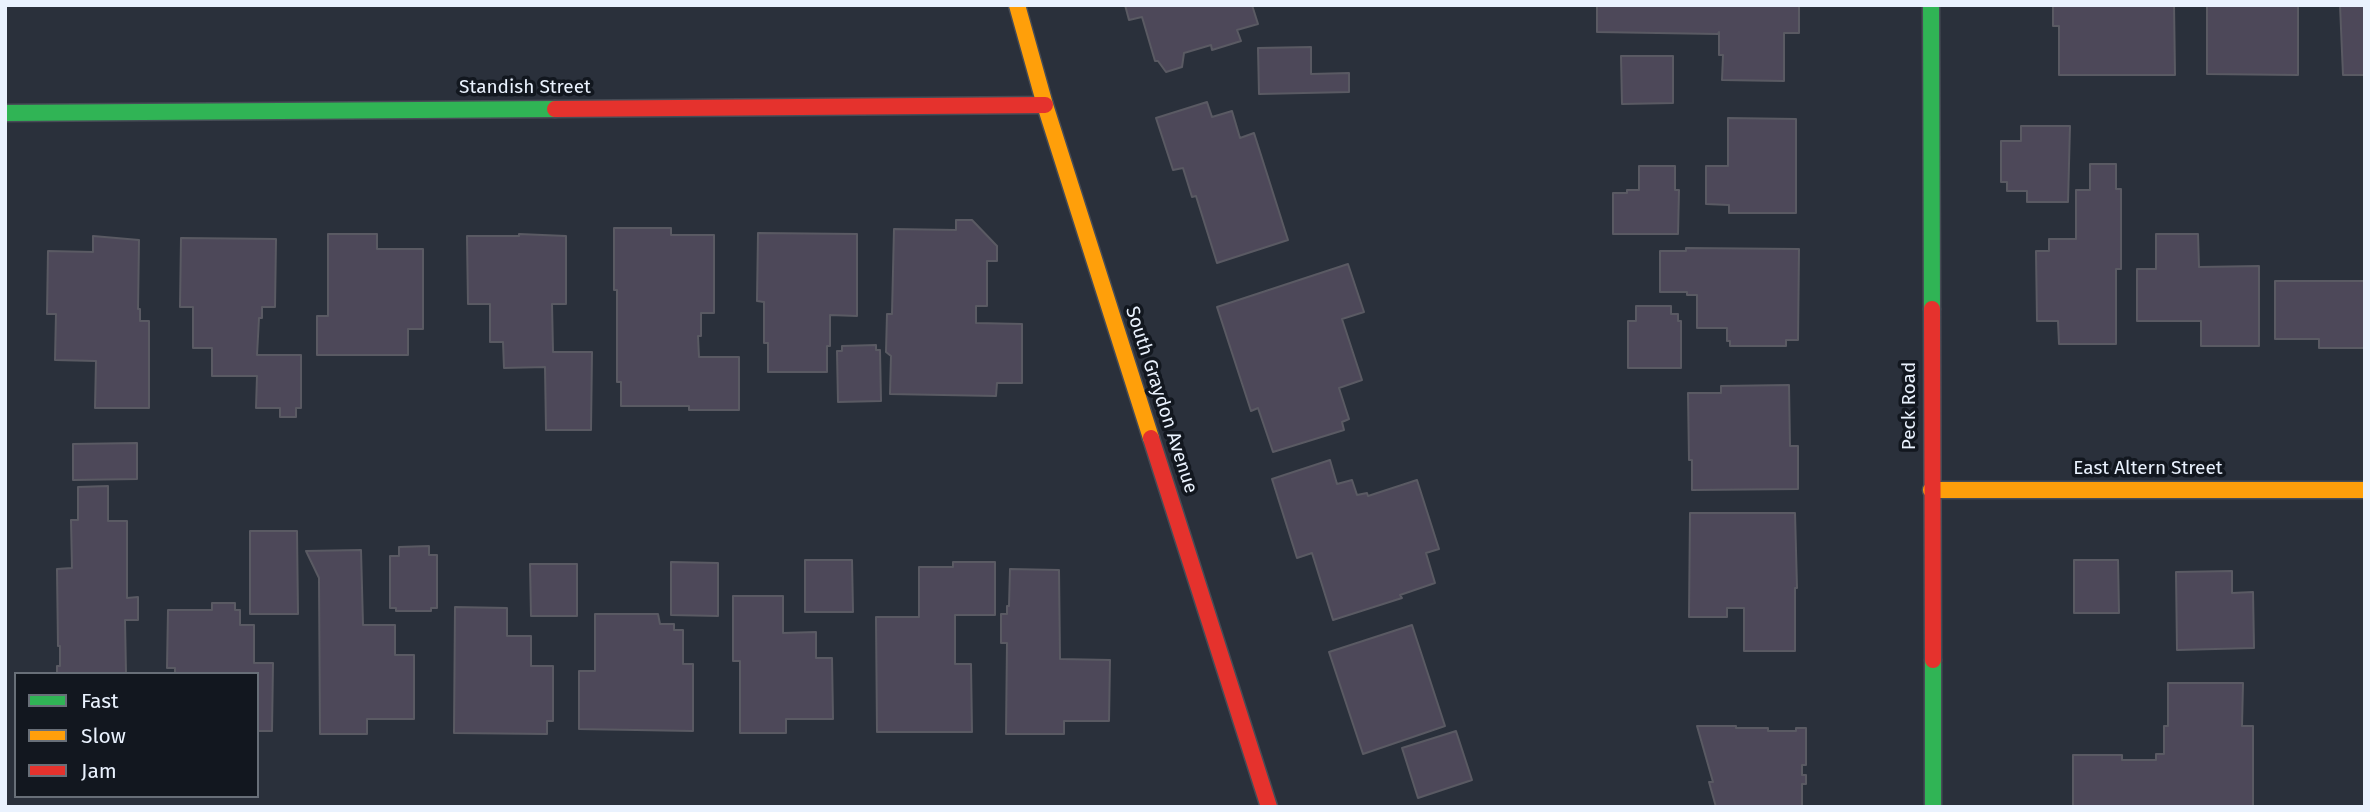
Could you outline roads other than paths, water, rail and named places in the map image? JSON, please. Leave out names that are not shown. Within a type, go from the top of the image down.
[{"type":"street","name":"South Graydon Avenue","points":[[1017,5],[1045,105],[1269,807]]},
{"type":"street","name":"Peck Road","points":[[1931,5],[1933,807]]},
{"type":"street","name":"Standish Street","points":[[5,113],[1045,105]]},
{"type":"street","name":"East Altern Street","points":[[1931,490],[2365,490]]}]
